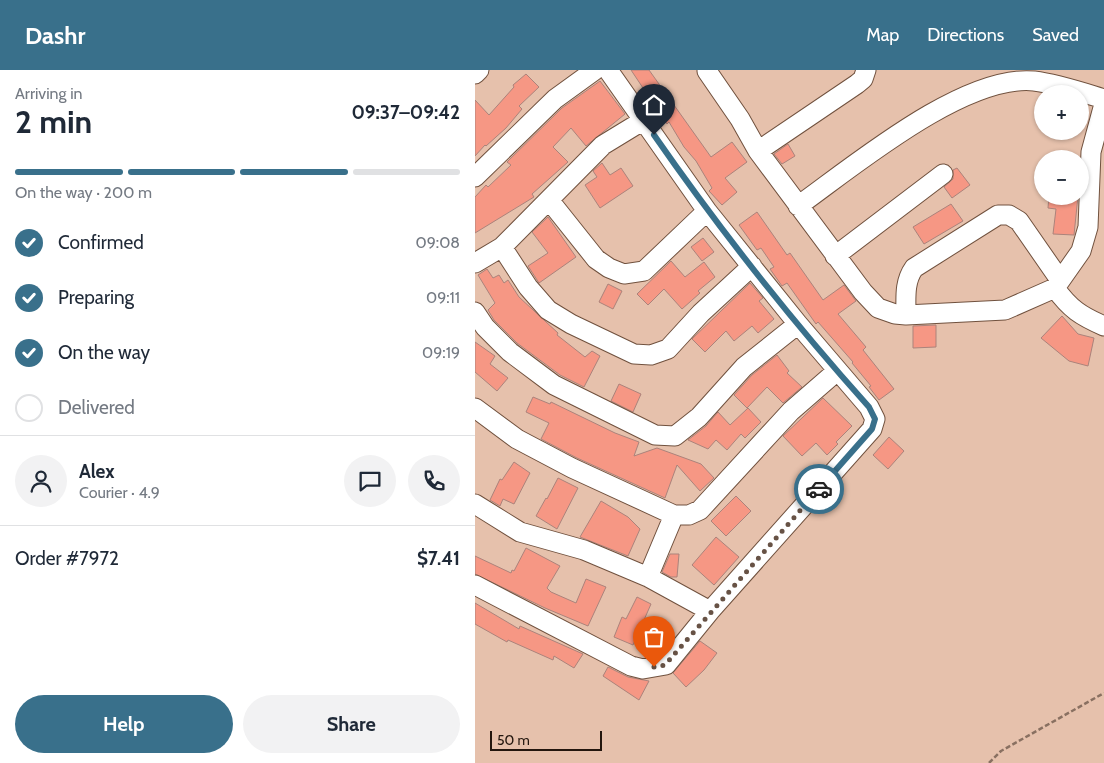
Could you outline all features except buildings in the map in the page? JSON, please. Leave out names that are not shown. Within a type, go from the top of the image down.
[{"type":"street","points":[[475,74],[479,70]]},
{"type":"street","points":[[475,177],[555,98],[595,70]]},
{"type":"street","points":[[475,585],[631,666],[643,670],[665,665],[710,611],[872,429],[875,419],[869,407],[798,324],[707,211],[608,70]]},
{"type":"street","points":[[758,151],[857,84],[863,79],[866,70]]},
{"type":"street","points":[[707,71],[740,119],[758,151],[835,256],[879,308],[895,314],[1005,310],[1058,284],[1081,251],[1088,227],[1091,152],[1104,104]]},
{"type":"street","points":[[798,206],[913,124],[982,89],[1002,84],[1033,81],[1062,86],[1104,99]]},
{"type":"street","points":[[475,263],[502,248],[603,145],[643,120]]},
{"type":"street","points":[[835,256],[943,174]]},
{"type":"street","points":[[549,200],[596,259],[609,268],[624,274],[643,271],[707,211]]},
{"type":"street","points":[[907,314],[908,276],[914,268],[998,215],[1009,215],[1019,221],[1058,284],[1066,304],[1077,313],[1104,326]]},
{"type":"street","points":[[502,248],[528,288],[548,310],[571,324],[634,354],[651,355],[668,349],[701,313],[752,266]]},
{"type":"street","points":[[475,312],[485,327],[510,352],[554,385],[655,435],[675,436],[699,417],[744,367],[798,324]]},
{"type":"street","points":[[475,408],[517,439],[572,468],[674,516],[689,515],[700,510],[791,411],[837,371]]},
{"type":"street","points":[[475,504],[519,532],[583,550],[647,578],[710,611]]},
{"type":"street","points":[[647,578],[674,516]]},
{"type":"path","points":[[989,763],[1001,751],[1104,693]]},
{"type":"way so far","points":[[654,667],[665,665],[710,611],[819,489]]},
{"type":"route","points":[[654,135],[707,211],[798,324],[869,407],[875,419],[872,429],[819,489]]}]
